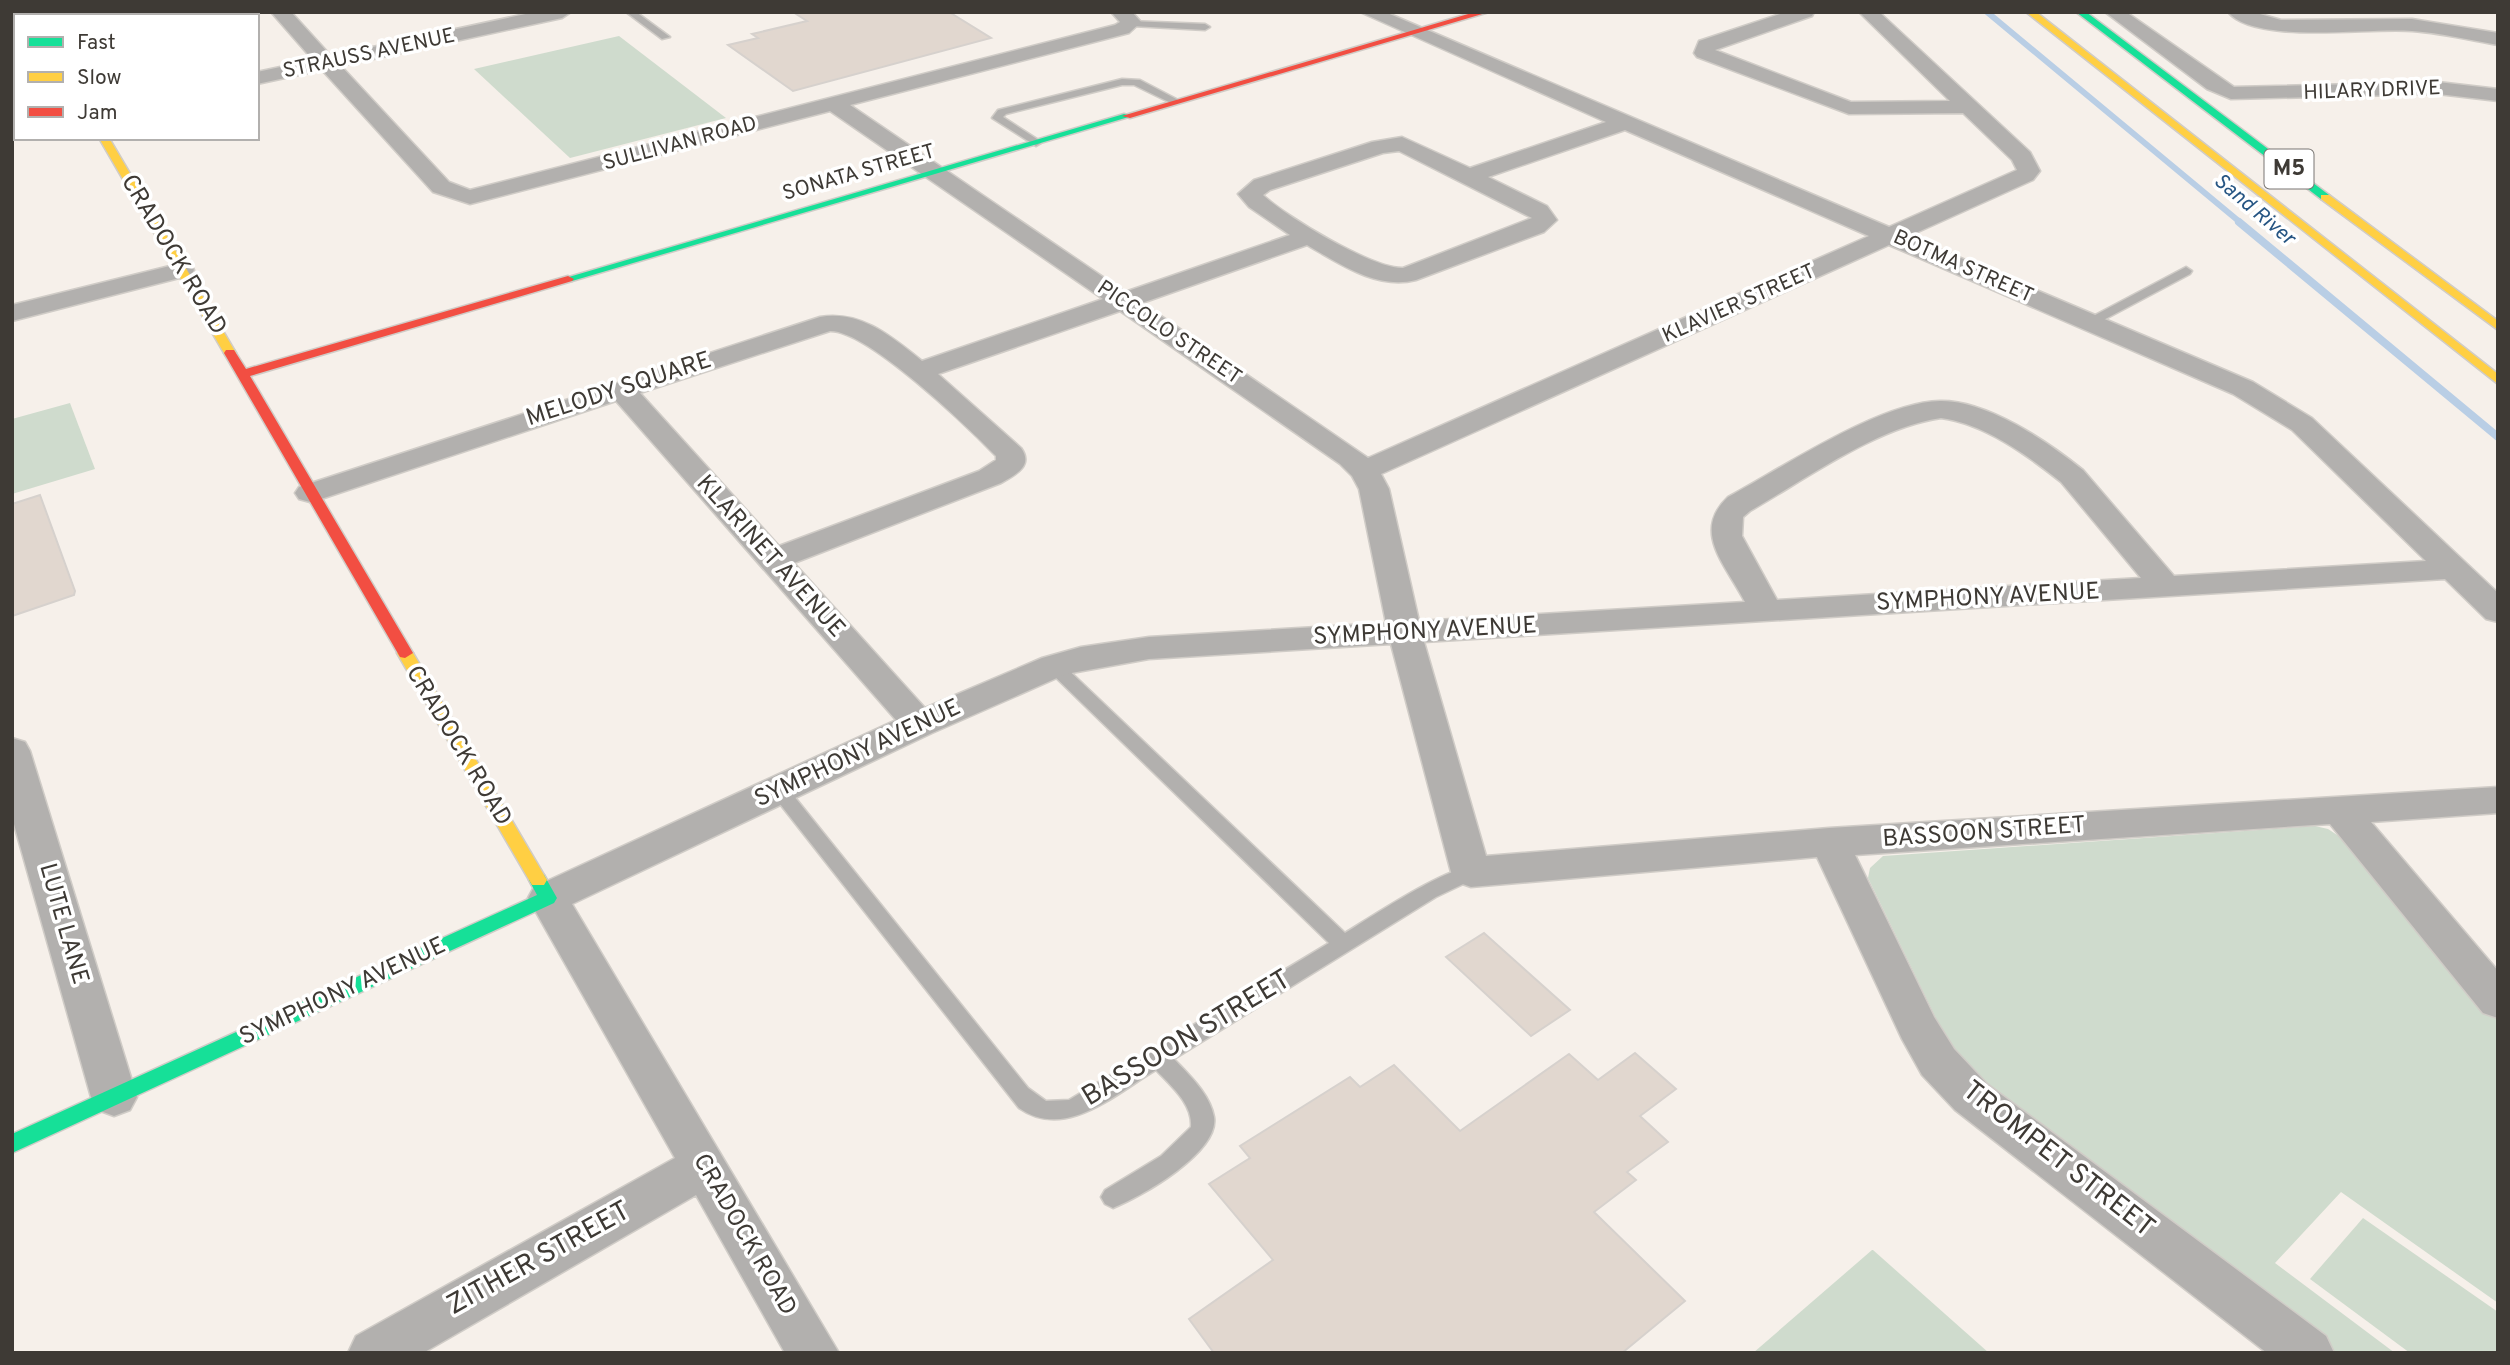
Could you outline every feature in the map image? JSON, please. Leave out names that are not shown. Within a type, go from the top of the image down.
[{"type":"street","name":"SULLIVAN ROAD","points":[[279,12],[441,187],[462,196],[490,194],[1122,29],[1126,18]]},
{"type":"street","name":"STRAUSS AVENUE","points":[[259,78],[562,12]]},
{"type":"street","name":"BOTMA STREET","points":[[1369,12],[2243,388],[2287,413],[2498,612]]},
{"type":"street","name":"SONATA STREET","points":[[243,374],[1485,12]]},
{"type":"street","points":[[1805,12],[1706,45],[1704,52],[1849,108],[1967,107]]},
{"type":"street","name":"KLAVIER STREET","points":[[1364,471],[1890,236],[2029,170],[2022,157],[1868,12]]},
{"type":"street","name":"M5","points":[[2030,12],[2498,380]]},
{"type":"street","name":"M5","points":[[2080,12],[2498,327]]},
{"type":"street","name":"HILARY DRIVE","points":[[2114,12],[2220,89],[2245,95],[2438,88],[2498,96]]},
{"type":"street","points":[[2237,12],[2261,23],[2281,26],[2412,25],[2498,39]]},
{"type":"street","points":[[2390,12],[2412,25]]},
{"type":"street","name":"PICCOLO STREET","points":[[834,104],[1305,426],[1364,471]]},
{"type":"street","points":[[1471,176],[1624,123]]},
{"type":"street","name":"CRADOCK ROAD","points":[[105,140],[813,1353]]},
{"type":"street","points":[[1393,144],[1408,145],[1471,176],[1539,211],[1545,220],[1536,227],[1399,275],[1385,274],[1364,266],[1311,236],[1256,203],[1250,194],[1262,186],[1393,144]]},
{"type":"street","points":[[918,372],[1311,236]]},
{"type":"street","points":[[12,313],[182,270]]},
{"type":"street","name":"MELODY SQUARE","points":[[310,493],[804,329],[835,323],[848,324],[867,332],[1006,448],[1013,459],[1011,464],[979,482],[772,560]]},
{"type":"street","name":"KLARINET AVENUE","points":[[622,390],[919,724]]},
{"type":"street","points":[[1768,612],[1726,536],[1724,525],[1728,514],[1739,504],[1895,421],[1929,409],[1952,410],[1977,419],[2037,449],[2056,462],[2072,476],[2167,588]]},
{"type":"street","points":[[1364,471],[1374,489],[1405,633],[1471,872]]},
{"type":"street","name":"SYMPHONY AVENUE","points":[[12,1144],[919,724],[1055,666],[1082,658],[1149,648],[2453,569]]},
{"type":"street","name":"LUTE LANE","points":[[12,751],[27,855],[114,1097]]},
{"type":"street","name":"BASSOON STREET","points":[[1471,872],[1829,842],[2498,800]]},
{"type":"street","points":[[2340,810],[2498,1001]]},
{"type":"street","name":"TROMPET STREET","points":[[1829,842],[1917,1027],[1938,1062],[1971,1097],[2308,1353]]},
{"type":"street","name":"ZITHER STREET","points":[[374,1353],[704,1166]]},
{"type":"lane","points":[[630,12],[665,37]]},
{"type":"lane","points":[[1126,18],[1205,27]]},
{"type":"lane","points":[[1035,143],[997,118],[1002,112],[1122,82],[1136,82],[1177,102]]},
{"type":"lane","points":[[2089,322],[2186,271]]},
{"type":"lane","points":[[1055,666],[1343,944]]},
{"type":"lane","name":"BASSOON STREET","points":[[778,790],[1020,1095],[1045,1112],[1061,1112],[1076,1107],[1429,892],[1471,872]]},
{"type":"lane","points":[[1113,1197],[1195,1144],[1204,1127],[1203,1118],[1187,1090],[1158,1057]]},
{"type":"green space","points":[[619,36],[726,118],[570,158],[474,69]]},
{"type":"green space","points":[[70,403],[95,469],[12,494],[12,419]]},
{"type":"green space","points":[[2315,826],[2328,829],[2360,850],[2498,1020],[2498,1303],[2341,1192],[2275,1263],[2395,1353],[2334,1353],[1985,1083],[1948,1043],[1868,878],[1870,868],[1883,856]]},
{"type":"green space","points":[[2363,1218],[2498,1312],[2498,1353],[2410,1353],[2310,1279]]},
{"type":"green space","points":[[1872,1250],[1989,1353],[1753,1353]]},
{"type":"building","points":[[793,12],[949,12],[991,38],[793,91],[728,45],[758,38],[752,34],[807,21]]},
{"type":"building","points":[[40,495],[75,591],[74,595],[12,616],[12,504]]},
{"type":"building","points":[[1484,933],[1570,1010],[1531,1036],[1446,957]]},
{"type":"building","points":[[1635,1053],[1676,1089],[1640,1116],[1668,1142],[1627,1172],[1636,1180],[1594,1212],[1685,1301],[1622,1353],[1214,1353],[1189,1319],[1273,1260],[1209,1184],[1250,1158],[1240,1146],[1350,1077],[1360,1087],[1394,1065],[1460,1131],[1569,1054],[1598,1080]]},
{"type":"waterway","name":"Sand River","points":[[1987,12],[2241,223]]},
{"type":"waterway","name":"Sand River","points":[[2239,222],[2498,437]]},
{"type":"traffic: fast","points":[[2080,12],[2325,197]]},
{"type":"traffic: fast","points":[[568,279],[1127,116]]},
{"type":"traffic: fast","points":[[12,1144],[548,898],[538,880]]},
{"type":"traffic: slow","points":[[2030,12],[2498,380]]},
{"type":"traffic: slow","points":[[105,140],[230,353]]},
{"type":"traffic: slow","points":[[2325,197],[2498,327]]},
{"type":"traffic: slow","points":[[405,653],[538,880]]},
{"type":"traffic: jam","points":[[1127,116],[1485,12]]},
{"type":"traffic: jam","points":[[243,374],[568,279]]},
{"type":"traffic: jam","points":[[230,353],[405,653]]}]
